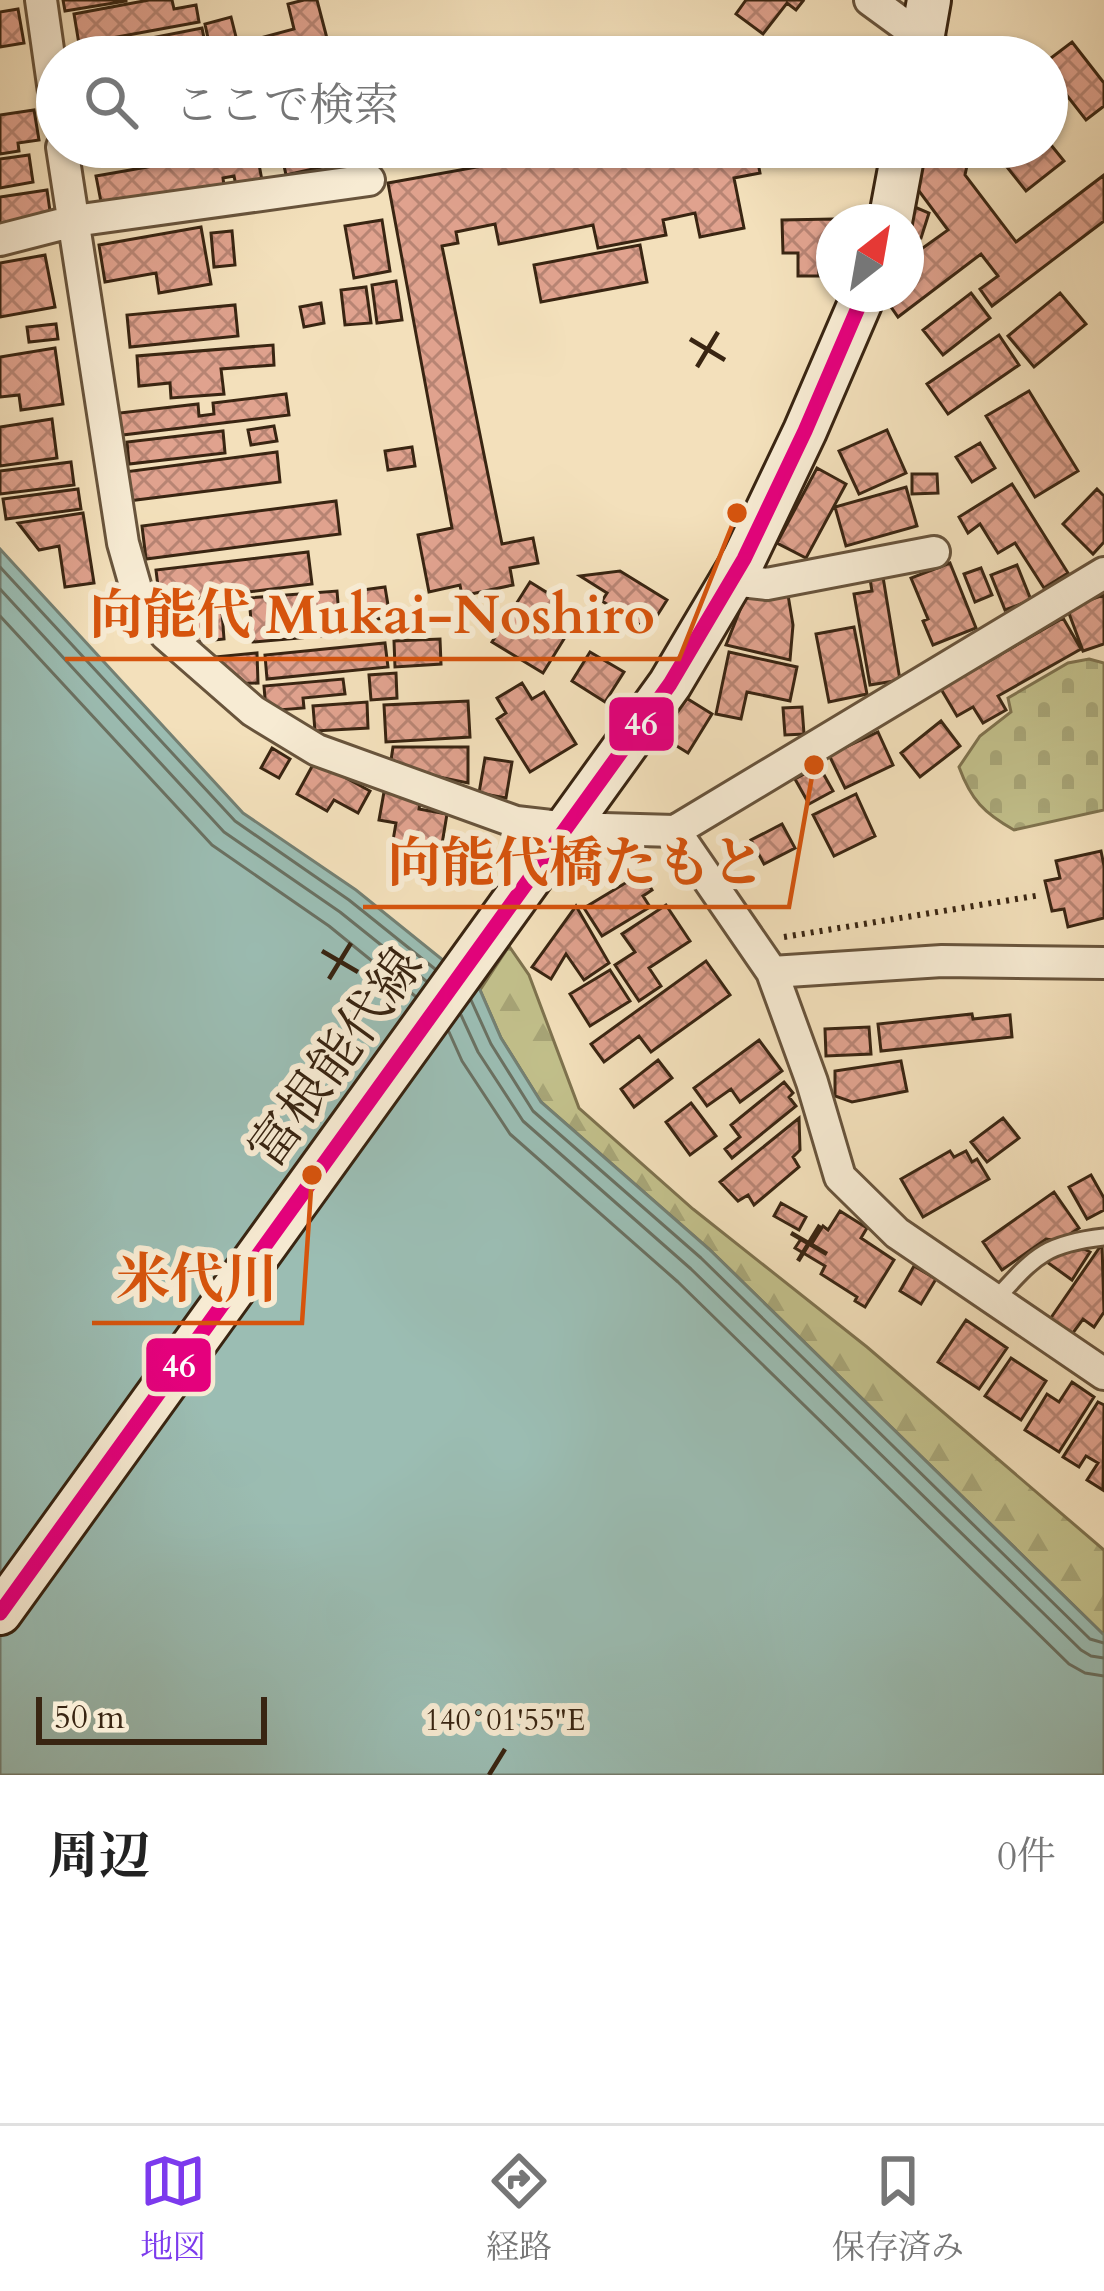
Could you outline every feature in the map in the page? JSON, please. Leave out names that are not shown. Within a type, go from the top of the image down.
[{"type":"main road","points":[[893,204],[900,168]]},
{"type":"main road","name":"富根能代線","points":[[0,1613],[670,684],[732,580],[856,312]]},
{"type":"street","points":[[41,0],[46,36]]},
{"type":"street","points":[[870,0],[923,32]]},
{"type":"street","points":[[65,168],[123,543],[137,592],[166,635],[253,711],[317,750],[516,822],[675,831],[1104,572]]},
{"type":"street","points":[[0,240],[74,221],[369,180]]},
{"type":"street","points":[[732,580],[767,584],[934,552]]},
{"type":"street","points":[[675,831],[772,972],[840,1177],[898,1233],[1104,1374]]},
{"type":"street","points":[[772,972],[942,961],[1104,963]]},
{"type":"lane","points":[[994,1300],[1038,1254],[1076,1240],[1104,1237]]},
{"type":"path","points":[[753,943],[1041,896]]},
{"type":"green space","points":[[1089,659],[1104,663],[1104,810],[1014,830],[980,804],[959,767],[980,736],[1011,712],[1008,698],[1068,663]]},
{"type":"green space","points":[[509,946],[529,975],[579,1108],[693,1209],[867,1347],[1104,1550],[1104,1635],[709,1249],[541,1102],[501,1038],[480,990]]},
{"type":"water","points":[[0,549],[243,813],[356,890],[480,990],[501,1038],[541,1102],[709,1249],[1104,1635],[1104,1775],[0,1775]]},
{"type":"building","points":[[63,0],[126,0],[126,1],[65,11]]},
{"type":"building","points":[[172,0],[174,9],[196,5],[199,22],[123,36],[78,36],[74,14]]},
{"type":"building","points":[[317,0],[326,36],[268,36],[294,29],[288,4]]},
{"type":"building","points":[[746,0],[803,1],[796,10],[787,3],[763,34],[736,14]]},
{"type":"building","points":[[18,9],[24,43],[0,47],[0,12]]},
{"type":"building","points":[[231,17],[236,36],[208,36],[205,24]]},
{"type":"building","points":[[202,28],[204,36],[162,36]]},
{"type":"building","points":[[1072,42],[1104,83],[1104,106],[1086,120],[1068,97],[1068,45]]},
{"type":"building","points":[[34,110],[36,140],[18,143],[19,151],[0,154],[0,115]]},
{"type":"building","points":[[29,155],[33,182],[0,188],[0,159]]},
{"type":"building","points":[[142,168],[260,168],[263,186],[237,190],[234,176],[223,178],[224,186],[102,207],[96,176]]},
{"type":"building","points":[[284,168],[318,168],[286,175]]},
{"type":"building","points":[[471,168],[759,168],[760,173],[734,178],[744,228],[700,237],[695,213],[663,220],[666,235],[598,248],[593,225],[499,244],[495,224],[456,232],[458,243],[442,246],[502,544],[533,538],[538,563],[510,568],[513,585],[462,596],[460,585],[429,592],[418,535],[452,528],[388,183]]},
{"type":"building","points":[[916,168],[966,168],[965,175],[1016,242],[1104,175],[1104,221],[992,306],[980,289],[998,276],[981,254],[924,297],[924,247],[948,230],[913,183]]},
{"type":"building","points":[[1008,168],[1055,168],[1026,191]]},
{"type":"building","points":[[47,190],[52,225],[0,232],[0,197]]},
{"type":"building","points":[[816,219],[816,276],[798,276],[798,253],[783,253],[782,220]]},
{"type":"building","points":[[382,220],[390,271],[354,278],[345,226]]},
{"type":"building","points":[[201,227],[211,284],[159,293],[156,273],[105,282],[99,245]]},
{"type":"building","points":[[232,231],[235,265],[214,267],[211,233]]},
{"type":"building","points":[[640,245],[647,282],[541,302],[534,265]]},
{"type":"building","points":[[45,255],[55,307],[0,317],[0,263]]},
{"type":"building","points":[[396,281],[402,320],[377,323],[372,285]]},
{"type":"building","points":[[366,287],[371,323],[345,325],[341,290]]},
{"type":"building","points":[[971,293],[990,318],[943,355],[923,330]]},
{"type":"building","points":[[1060,293],[1086,324],[1034,367],[1008,336]]},
{"type":"building","points":[[321,303],[324,323],[304,327],[300,307]]},
{"type":"building","points":[[235,305],[238,336],[130,347],[127,315]]},
{"type":"building","points":[[56,324],[58,339],[29,342],[27,327]]},
{"type":"building","points":[[999,335],[1019,365],[948,414],[927,384]]},
{"type":"building","points":[[273,345],[274,365],[221,369],[224,394],[171,398],[170,383],[139,386],[137,356]]},
{"type":"building","points":[[55,348],[63,404],[21,410],[19,395],[0,397],[0,357]]},
{"type":"building","points":[[1029,391],[1078,471],[1035,497],[986,416]]},
{"type":"building","points":[[286,394],[289,415],[114,436],[111,414],[198,404],[199,416],[214,414],[213,403]]},
{"type":"building","points":[[52,419],[57,458],[0,466],[0,427]]},
{"type":"building","points":[[274,426],[277,441],[251,445],[248,430]]},
{"type":"building","points":[[887,430],[906,473],[859,494],[839,451]]},
{"type":"building","points":[[223,431],[225,453],[129,464],[127,442]]},
{"type":"building","points":[[980,443],[995,468],[972,482],[956,457]]},
{"type":"building","points":[[412,447],[415,466],[388,470],[385,451]]},
{"type":"building","points":[[277,452],[280,482],[120,502],[117,473]]},
{"type":"building","points":[[71,462],[74,485],[0,494],[0,471]]},
{"type":"building","points":[[817,468],[846,484],[806,558],[777,543]]},
{"type":"building","points":[[912,474],[937,474],[938,493],[912,494]]},
{"type":"building","points":[[1012,484],[1068,573],[1044,588],[1015,543],[998,553],[980,524],[968,533],[959,517]]},
{"type":"building","points":[[906,487],[917,526],[846,546],[835,507]]},
{"type":"building","points":[[78,489],[81,509],[6,519],[3,499]]},
{"type":"building","points":[[1097,489],[1104,496],[1104,542],[1093,554],[1063,524]]},
{"type":"building","points":[[336,501],[340,534],[146,559],[142,526]]},
{"type":"building","points":[[83,513],[94,583],[65,587],[59,546],[39,550],[18,523]]},
{"type":"building","points":[[308,552],[312,584],[160,603],[156,570]]},
{"type":"building","points":[[950,563],[976,628],[933,645],[911,578]]},
{"type":"building","points":[[1017,565],[1031,600],[1005,610],[991,575]]},
{"type":"building","points":[[981,568],[992,595],[975,602],[964,574]]},
{"type":"building","points":[[620,571],[667,600],[648,630],[602,601],[607,593],[580,576]]},
{"type":"building","points":[[882,571],[900,680],[870,685],[854,594],[872,591],[869,573]]},
{"type":"building","points":[[530,582],[580,613],[543,673],[492,642]]},
{"type":"building","points":[[385,587],[390,617],[359,622],[355,591]]},
{"type":"building","points":[[787,589],[793,625],[790,660],[726,645],[746,595]]},
{"type":"building","points":[[337,591],[339,615],[322,616],[323,636],[253,642],[249,598]]},
{"type":"building","points":[[1104,595],[1104,644],[1083,651],[1067,608]]},
{"type":"building","points":[[222,612],[224,639],[196,642],[194,615]]},
{"type":"building","points":[[1063,618],[1081,649],[998,696],[1006,710],[983,723],[973,707],[957,716],[941,689]]},
{"type":"building","points":[[854,627],[867,694],[829,702],[816,634]]},
{"type":"building","points":[[440,639],[441,664],[395,667],[394,641]]},
{"type":"building","points":[[385,643],[388,667],[267,679],[265,655]]},
{"type":"building","points":[[590,652],[624,672],[605,702],[572,681]]},
{"type":"building","points":[[729,652],[797,667],[790,701],[747,692],[741,719],[716,714]]},
{"type":"building","points":[[257,653],[258,683],[226,684],[215,657]]},
{"type":"building","points":[[396,673],[397,698],[371,700],[369,675]]},
{"type":"building","points":[[343,679],[345,694],[303,698],[304,708],[266,711],[264,686]]},
{"type":"building","points":[[522,683],[532,699],[544,692],[576,744],[530,772],[497,719],[506,713],[497,698]]},
{"type":"building","points":[[683,696],[712,714],[688,753],[659,735]]},
{"type":"building","points":[[468,701],[470,737],[386,742],[384,705]]},
{"type":"building","points":[[367,702],[368,728],[315,731],[313,706]]},
{"type":"building","points":[[802,707],[804,734],[785,735],[783,708]]},
{"type":"building","points":[[941,721],[960,746],[920,777],[901,753]]},
{"type":"building","points":[[878,732],[893,765],[845,788],[829,755]]},
{"type":"building","points":[[393,747],[468,747],[468,783],[390,767]]},
{"type":"building","points":[[272,748],[290,759],[279,778],[261,768]]},
{"type":"building","points":[[485,758],[512,762],[506,798],[479,793]]},
{"type":"building","points":[[315,761],[370,791],[358,813],[334,800],[327,811],[297,794]]},
{"type":"building","points":[[819,766],[833,791],[809,804],[795,779]]},
{"type":"building","points":[[384,792],[421,798],[419,809],[447,814],[437,874],[389,864],[396,823],[379,820]]},
{"type":"building","points":[[856,794],[875,836],[834,856],[813,815]]},
{"type":"building","points":[[782,824],[795,848],[764,864],[751,840]]},
{"type":"building","points":[[1101,851],[1104,918],[1068,927],[1064,909],[1052,911],[1045,881],[1060,878],[1056,861]]},
{"type":"building","points":[[642,873],[652,890],[643,896],[650,907],[602,936],[584,908]]},
{"type":"building","points":[[666,905],[690,941],[649,968],[661,986],[639,1001],[615,965],[635,952],[622,934]]},
{"type":"building","points":[[576,906],[609,963],[584,980],[566,954],[551,979],[532,967]]},
{"type":"building","points":[[706,961],[730,995],[651,1052],[639,1036],[604,1062],[591,1044]]},
{"type":"building","points":[[610,970],[630,1001],[590,1026],[570,994]]},
{"type":"building","points":[[972,1014],[973,1019],[1010,1015],[1012,1037],[881,1051],[878,1024]]},
{"type":"building","points":[[869,1027],[871,1054],[826,1056],[825,1029]]},
{"type":"building","points":[[759,1040],[782,1071],[740,1102],[731,1089],[707,1106],[694,1088]]},
{"type":"building","points":[[658,1060],[672,1078],[634,1107],[621,1089]]},
{"type":"building","points":[[901,1061],[907,1091],[852,1102],[835,1096],[835,1071]]},
{"type":"building","points":[[784,1082],[796,1106],[732,1158],[725,1149],[740,1137],[731,1125]]},
{"type":"building","points":[[691,1103],[716,1136],[690,1155],[666,1122]]},
{"type":"building","points":[[799,1118],[800,1150],[793,1157],[799,1167],[754,1205],[748,1195],[738,1201],[720,1182]]},
{"type":"building","points":[[1003,1118],[1019,1138],[987,1162],[971,1142]]},
{"type":"building","points":[[950,1151],[954,1157],[966,1151],[989,1179],[923,1217],[901,1179]]},
{"type":"building","points":[[1091,1175],[1104,1198],[1104,1210],[1087,1219],[1069,1187]]},
{"type":"building","points":[[1054,1192],[1079,1228],[1060,1241],[1046,1239],[1002,1270],[983,1242]]},
{"type":"building","points":[[781,1203],[806,1217],[799,1230],[774,1216]]},
{"type":"building","points":[[840,1211],[867,1228],[861,1238],[894,1260],[865,1307],[821,1274],[825,1266],[795,1248],[801,1239],[811,1245]]},
{"type":"building","points":[[1102,1244],[1104,1312],[1094,1327],[1083,1319],[1070,1337],[1048,1322]]},
{"type":"building","points":[[1090,1252],[1072,1280],[1047,1262],[1051,1255]]},
{"type":"building","points":[[914,1266],[936,1279],[921,1304],[900,1291]]},
{"type":"building","points":[[966,1320],[1007,1348],[979,1389],[938,1362]]},
{"type":"building","points":[[1011,1358],[1046,1381],[1021,1420],[985,1396]]},
{"type":"building","points":[[1072,1382],[1094,1397],[1059,1452],[1025,1430],[1047,1394],[1059,1402]]},
{"type":"building","points":[[1098,1402],[1104,1405],[1103,1490],[1087,1480],[1098,1463],[1086,1456],[1079,1467],[1063,1457]]},
{"type":"transit line","name":"46","points":[[0,1613],[670,684],[744,559],[856,312]]},
{"type":"place","name":"向能代 Mukai-Noshiro","points":[[737,513]]},
{"type":"place","name":"向能代橋たもと","points":[[814,765]]},
{"type":"place","name":"米代川","points":[[312,1175]]}]
